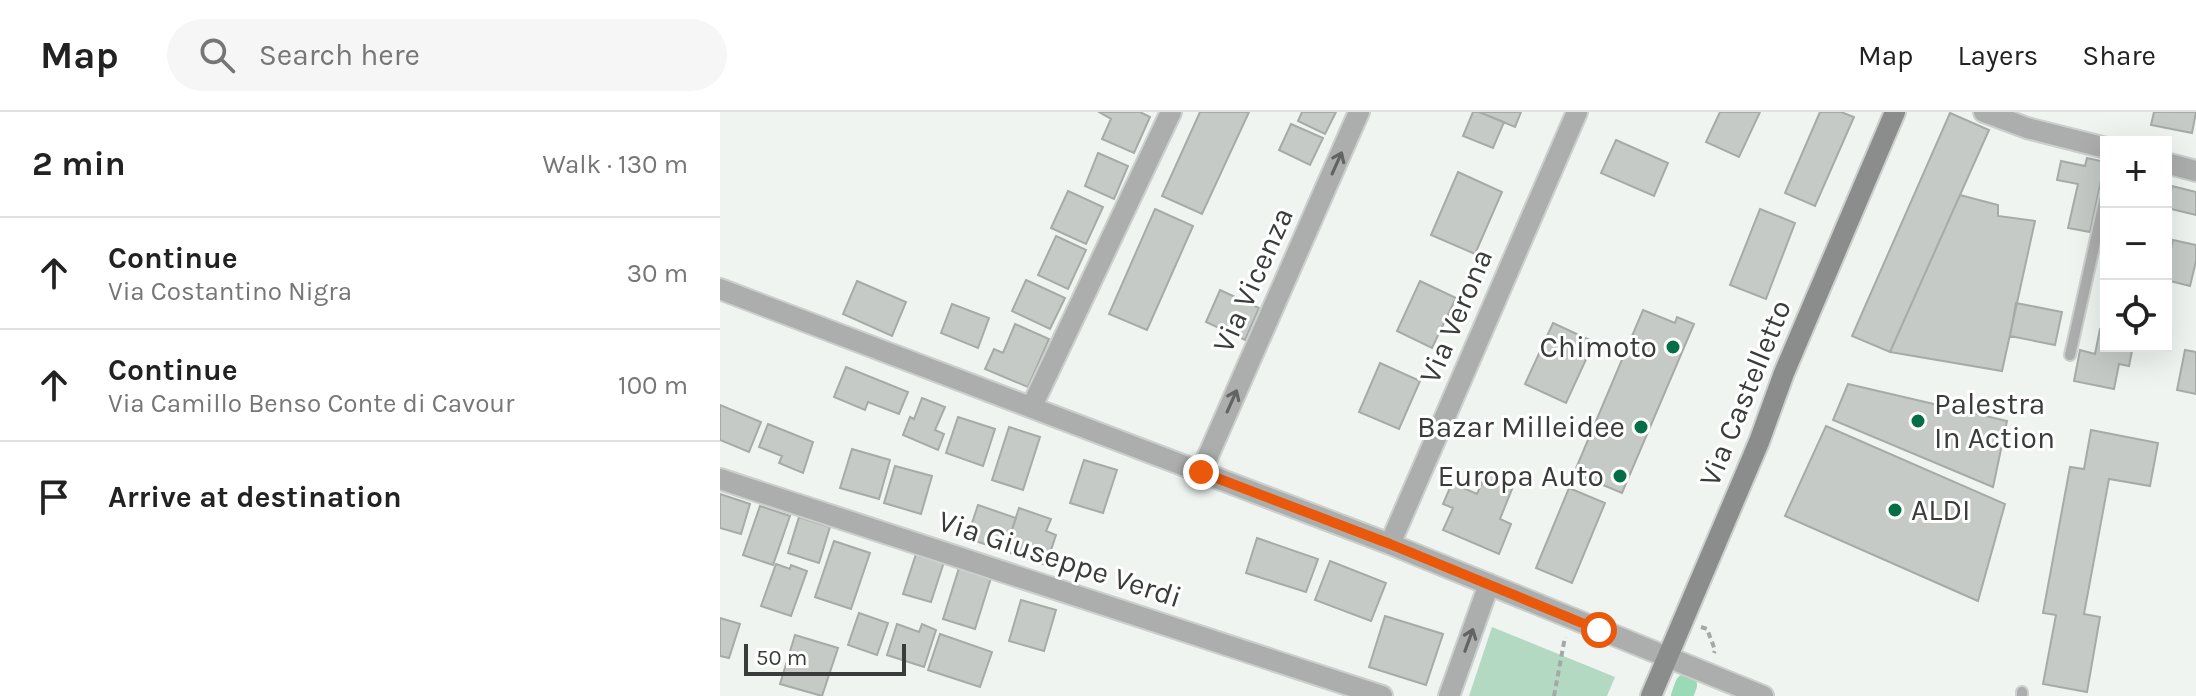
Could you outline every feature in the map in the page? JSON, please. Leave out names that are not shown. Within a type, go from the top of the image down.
[{"type":"main road","name":"Via Castelletto","points":[[1651,696],[1895,112]]},
{"type":"street","points":[[1032,406],[1171,112]]},
{"type":"street","name":"Via Vicenza","points":[[1201,472],[1359,112]]},
{"type":"street","name":"Via Verona","points":[[1390,544],[1577,112]]},
{"type":"street","points":[[1984,112],[2027,128],[2100,146]]},
{"type":"street","points":[[2172,165],[2196,171]]},
{"type":"street","points":[[720,289],[1390,544],[1567,619],[1763,696]]},
{"type":"street","name":"Via Giuseppe Verdi","points":[[720,479],[1382,696]]},
{"type":"street","points":[[1449,696],[1494,587]]},
{"type":"lane","points":[[2070,355],[2100,226]]},
{"type":"path","points":[[1554,696],[1567,619]]},
{"type":"green space","points":[[1492,627],[1615,677],[1607,696],[1469,696]]},
{"type":"building","points":[[1099,112],[1140,112],[1150,117],[1134,153],[1102,139],[1111,119]]},
{"type":"building","points":[[1200,112],[1249,112],[1202,214],[1162,196]]},
{"type":"building","points":[[1302,112],[1336,112],[1325,134],[1298,121]]},
{"type":"building","points":[[1473,112],[1504,122],[1493,148],[1463,136]]},
{"type":"building","points":[[1479,112],[1521,112],[1515,127]]},
{"type":"building","points":[[1720,112],[1760,112],[1739,157],[1706,142]]},
{"type":"building","points":[[1820,112],[1841,112],[1854,117],[1815,206],[1785,193]]},
{"type":"building","points":[[2154,112],[2196,112],[2192,133],[2151,125]]},
{"type":"building","points":[[1950,113],[1989,130],[1890,352],[1852,336]]},
{"type":"building","points":[[1291,124],[1323,138],[1310,165],[1279,150]]},
{"type":"building","points":[[1616,140],[1668,163],[1654,196],[1601,173]]},
{"type":"building","points":[[1098,153],[1128,166],[1114,199],[1085,186]]},
{"type":"building","points":[[2087,158],[2100,161],[2100,185],[2090,232],[2068,228],[2078,184],[2057,180],[2061,161],[2085,166]]},
{"type":"building","points":[[1458,172],[1502,192],[1475,254],[1431,235]]},
{"type":"building","points":[[2172,186],[2196,192],[2196,215],[2172,209]]},
{"type":"building","points":[[1068,191],[1103,207],[1086,244],[1051,228]]},
{"type":"building","points":[[1960,195],[1998,205],[1998,216],[2035,221],[2002,371],[1890,352]]},
{"type":"building","points":[[1155,209],[1193,226],[1147,330],[1109,314]]},
{"type":"building","points":[[1760,209],[1795,223],[1766,299],[1730,285]]},
{"type":"building","points":[[1056,236],[1086,250],[1068,289],[1038,275]]},
{"type":"building","points":[[2173,240],[2196,245],[2190,286],[2172,282]]},
{"type":"building","points":[[1026,280],[1065,298],[1050,329],[1012,311]]},
{"type":"building","points":[[857,281],[906,302],[892,336],[843,314]]},
{"type":"building","points":[[1420,281],[1456,298],[1432,348],[1397,331]]},
{"type":"building","points":[[1220,290],[1259,308],[1245,340],[1206,322]]},
{"type":"building","points":[[2016,303],[2062,312],[2055,345],[2010,336]]},
{"type":"building","points":[[952,304],[989,318],[978,348],[941,333]]},
{"type":"building","points":[[1643,310],[1675,323],[1677,317],[1694,324],[1622,493],[1574,473]]},
{"type":"building","points":[[1553,323],[1594,342],[1566,403],[1525,384]]},
{"type":"building","points":[[1015,324],[1049,339],[1028,387],[985,369],[994,349],[1003,353]]},
{"type":"building","points":[[2100,329],[2100,352],[2132,352],[2129,366],[2119,364],[2114,389],[2074,381],[2080,350],[2095,354]]},
{"type":"building","points":[[2185,350],[2196,352],[2196,394],[2177,390]]},
{"type":"building","points":[[1380,363],[1420,381],[1399,429],[1359,412]]},
{"type":"building","points":[[846,367],[908,392],[899,414],[868,402],[865,410],[834,397]]},
{"type":"building","points":[[1848,384],[2007,421],[1993,487],[1833,420]]},
{"type":"building","points":[[922,398],[945,407],[935,430],[944,434],[938,450],[903,435],[910,417],[914,419]]},
{"type":"building","points":[[720,405],[761,422],[749,452],[720,440]]},
{"type":"building","points":[[958,417],[995,429],[983,466],[946,453]]},
{"type":"building","points":[[768,424],[813,442],[803,473],[779,463],[782,456],[759,447]]},
{"type":"building","name":"ALDI","points":[[1826,426],[2005,504],[1978,601],[1785,516]]},
{"type":"building","points":[[1009,427],[1040,437],[1023,490],[992,480]]},
{"type":"building","points":[[2091,430],[2158,443],[2150,486],[2109,479],[2084,614],[2100,617],[2087,692],[2043,684],[2056,615],[2043,613],[2070,467],[2084,469]]},
{"type":"building","points":[[852,449],[890,460],[879,499],[840,488]]},
{"type":"building","points":[[1084,460],[1117,470],[1103,513],[1070,503]]},
{"type":"building","points":[[895,466],[932,476],[921,514],[884,503]]},
{"type":"building","points":[[1487,472],[1514,484],[1500,519],[1511,524],[1499,554],[1443,530],[1453,508],[1443,504],[1452,483],[1477,494]]},
{"type":"building","points":[[1569,488],[1605,503],[1572,583],[1536,568]]},
{"type":"building","points":[[720,494],[750,504],[741,534],[720,528]]},
{"type":"building","points":[[978,505],[1016,518],[1005,551],[967,538]]},
{"type":"building","points":[[760,506],[790,516],[773,565],[743,555]]},
{"type":"building","points":[[1019,508],[1051,519],[1046,531],[1056,535],[1046,565],[1005,551]]},
{"type":"building","points":[[799,517],[830,527],[819,563],[788,553]]},
{"type":"building","points":[[1257,538],[1318,559],[1306,592],[1246,573]]},
{"type":"building","points":[[834,541],[870,553],[851,609],[815,597]]},
{"type":"building","points":[[916,554],[944,562],[931,602],[903,594]]},
{"type":"building","points":[[1330,561],[1386,583],[1371,621],[1315,600]]},
{"type":"building","points":[[776,564],[807,571],[791,616],[761,606]]},
{"type":"building","points":[[959,568],[991,578],[975,629],[943,619]]},
{"type":"building","points":[[1021,600],[1056,610],[1044,651],[1009,641]]},
{"type":"building","points":[[859,613],[888,623],[877,655],[848,645]]},
{"type":"building","points":[[1385,616],[1443,634],[1426,685],[1369,667]]},
{"type":"building","points":[[720,618],[740,624],[729,658],[720,656]]},
{"type":"building","points":[[897,624],[919,632],[922,624],[936,630],[924,667],[887,655]]},
{"type":"building","points":[[940,634],[992,652],[980,687],[928,670]]},
{"type":"building","points":[[795,635],[838,648],[822,696],[780,684]]},
{"type":"waterway","points":[[1682,696],[1686,685]]},
{"type":"place","name":"Chimoto","points":[[1673,347]]},
{"type":"place","name":"Palestra In Action","points":[[1918,421]]},
{"type":"place","name":"Bazar Milleidee","points":[[1641,427]]},
{"type":"place","name":"Europa Auto","points":[[1620,476]]},
{"type":"place","name":"ALDI","points":[[1895,510]]},
{"type":"route","points":[[1201,472],[1390,544],[1599,630]]}]
